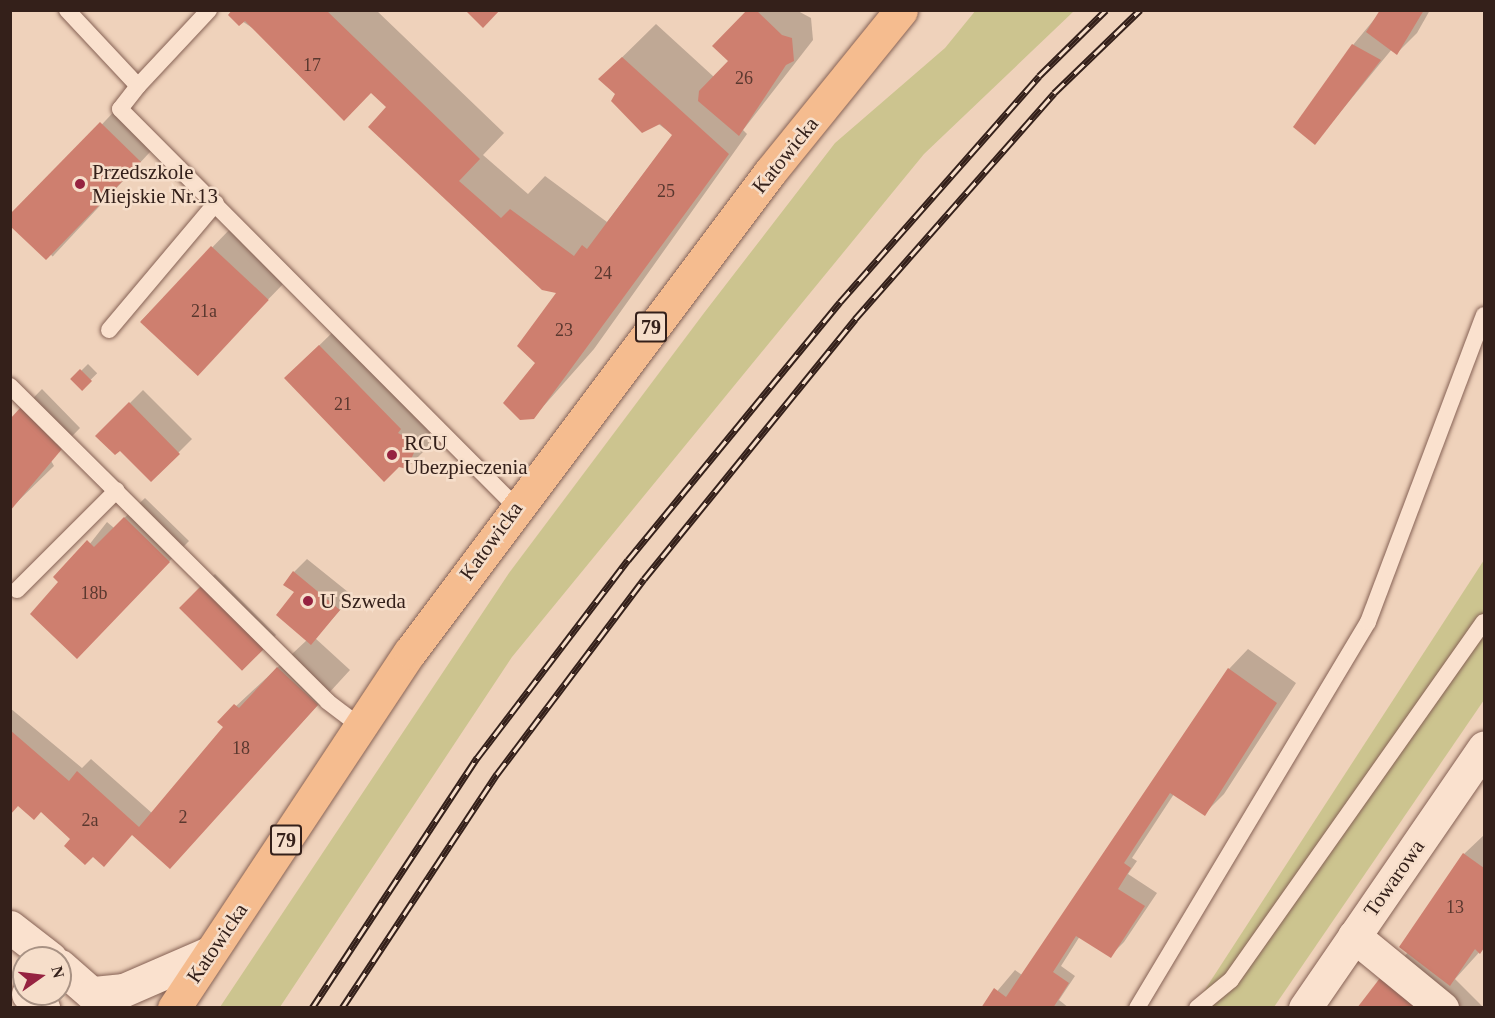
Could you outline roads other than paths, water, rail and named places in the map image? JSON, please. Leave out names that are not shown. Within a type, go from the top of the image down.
[{"type":"main road","name":"Katowicka","points":[[174,1008],[362,727],[516,507],[770,171],[901,10]]},
{"type":"street","name":"Towarowa","points":[[1305,1008],[1485,748]]},
{"type":"street","points":[[10,927],[35,946]]},
{"type":"street","points":[[1354,936],[1442,1008]]},
{"type":"street","points":[[72,976],[101,1000],[209,953]]},
{"type":"lane","points":[[66,10],[138,86]]},
{"type":"lane","points":[[209,10],[138,86],[120,109],[516,507]]},
{"type":"lane","points":[[109,330],[216,203]]},
{"type":"lane","points":[[1137,1008],[1368,622],[1485,315]]},
{"type":"lane","points":[[10,386],[328,702],[362,727]]},
{"type":"lane","points":[[17,590],[117,490]]},
{"type":"lane","points":[[1197,1008],[1231,980],[1485,622]]},
{"type":"railway","points":[[312,1008],[477,758],[628,560],[840,302],[1039,76],[1106,10]]},
{"type":"railway","points":[[342,1008],[497,774],[644,579],[855,319],[1054,93],[1140,10]]},
{"type":"place","name":"Przedszkole Miejskie Nr.13","points":[[80,184]]},
{"type":"place","name":"RCU Ubezpieczenia","points":[[392,455]]},
{"type":"place","name":"U Szweda","points":[[308,601]]}]
